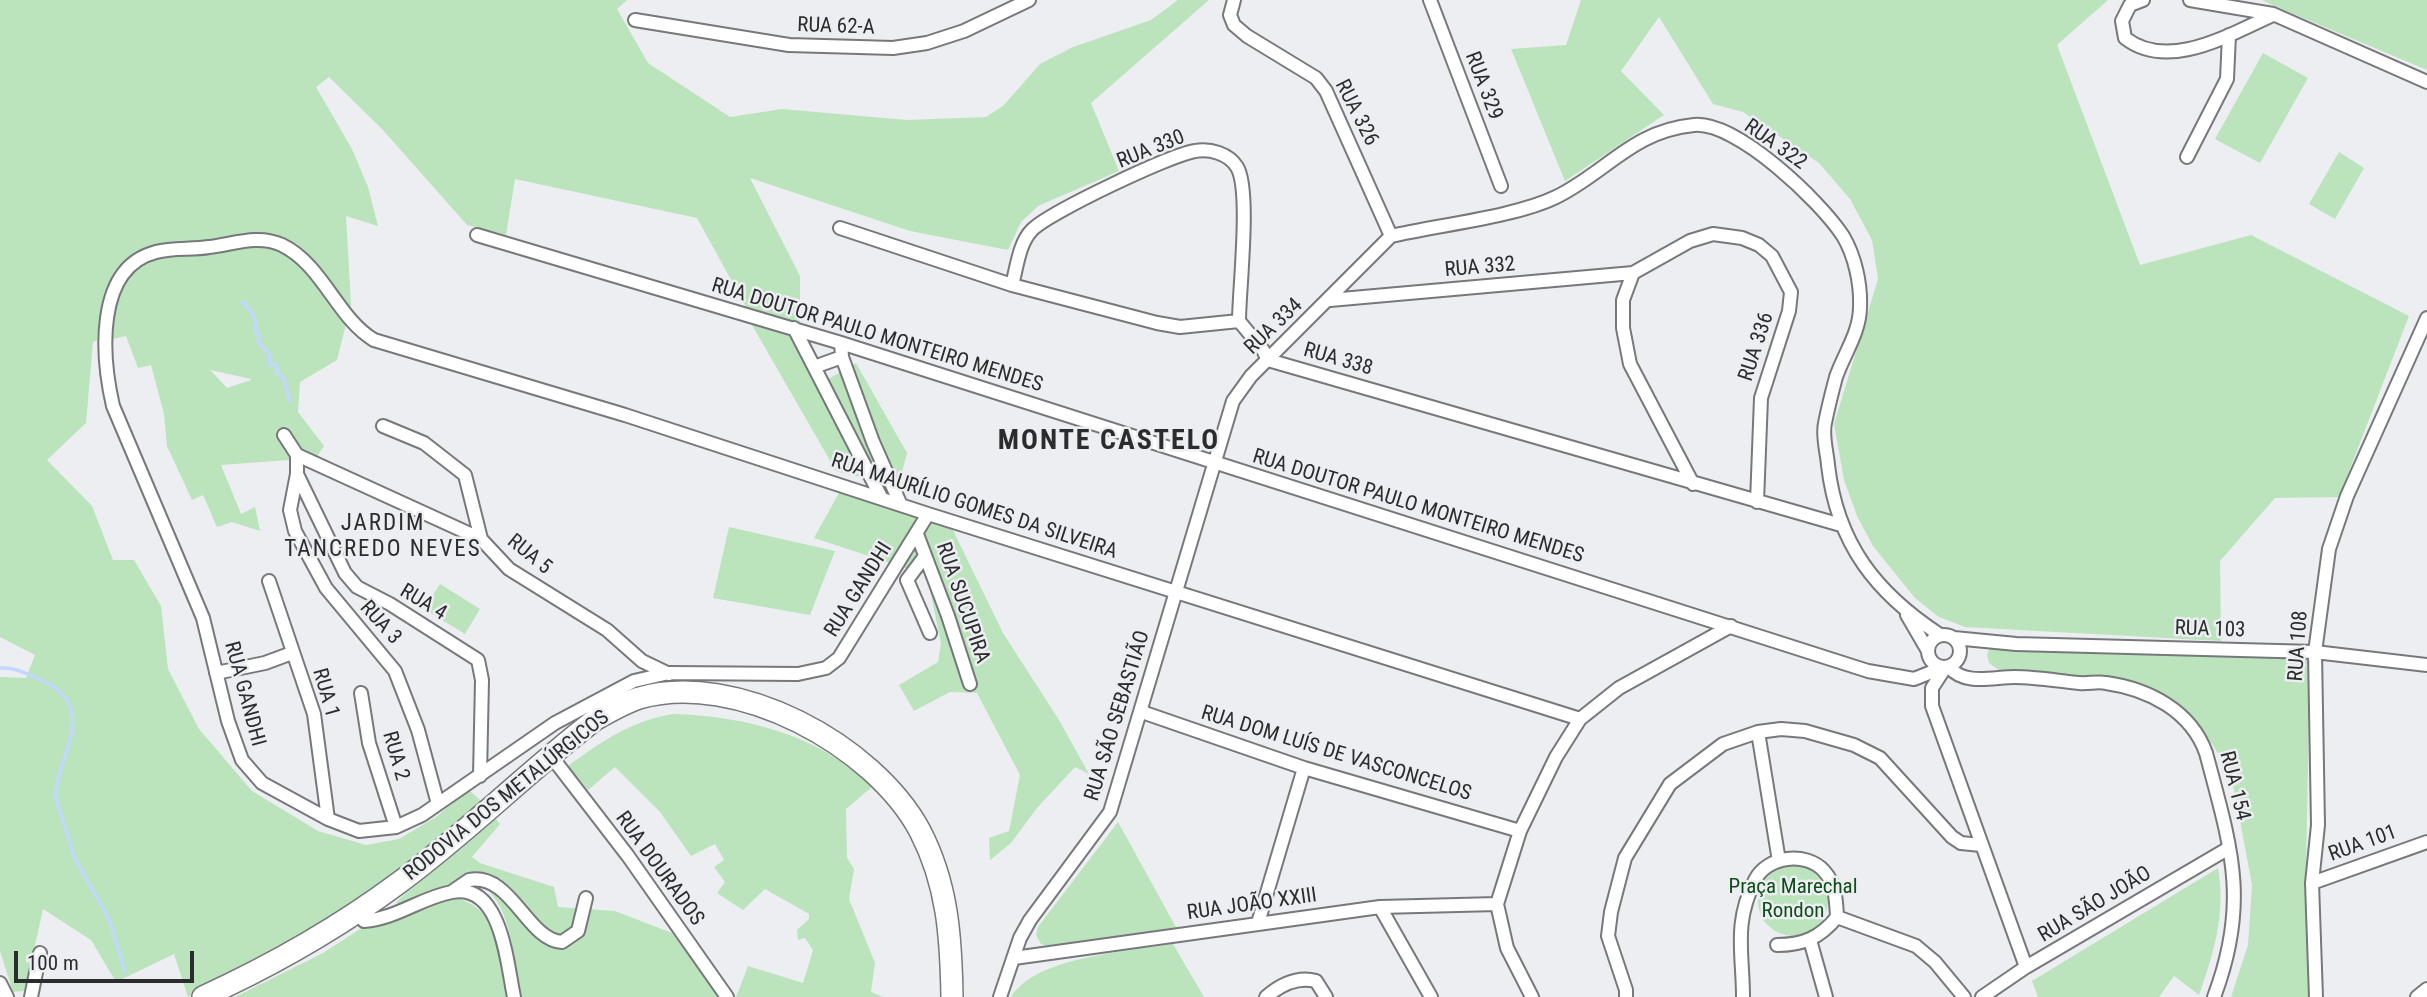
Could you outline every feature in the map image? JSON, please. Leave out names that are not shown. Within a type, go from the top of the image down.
[{"type":"main road","name":"RODOVIA DOS METALÚRGICOS","points":[[203,997],[297,951],[368,905],[410,875],[596,719],[626,703],[662,694],[713,696],[792,717],[830,739],[876,772],[903,804],[920,832],[946,900],[950,925],[952,997]]},
{"type":"main road","name":"RODOVIA DOS METALÚRGICOS","points":[[225,997],[301,961],[364,921],[558,765],[623,720],[654,708],[670,706],[727,710],[830,739]]},
{"type":"street","name":"RUA 62-A","points":[[635,20],[789,46],[893,48],[927,43],[964,31],[1028,0]]},
{"type":"street","name":"RUA 329","points":[[1430,0],[1501,187]]},
{"type":"street","points":[[2143,0],[2130,5],[2122,21],[2125,37],[2138,47],[2158,52],[2196,48],[2273,15]]},
{"type":"street","points":[[2190,0],[2273,15],[2427,82]]},
{"type":"street","name":"RUA 326","points":[[1233,2],[1230,15],[1234,25],[1247,36],[1316,78],[1326,91],[1391,236]]},
{"type":"street","points":[[2187,157],[2227,79],[2229,35]]},
{"type":"street","name":"RUA 322","points":[[1391,236],[1526,208],[1555,197],[1634,142],[1669,128],[1699,125],[1721,131],[1761,154],[1799,185],[1831,220],[1848,248],[1859,285],[1858,322],[1836,378],[1824,428],[1829,478],[1841,524]]},
{"type":"street","name":"RUA 330","points":[[1012,285],[1023,245],[1040,222],[1170,160],[1196,151],[1214,152],[1230,158],[1239,171],[1245,205],[1239,321]]},
{"type":"street","points":[[840,228],[1012,285],[1157,323],[1180,327],[1239,321],[1264,349],[1268,360]]},
{"type":"street","name":"RUA 336","points":[[1633,273],[1690,241],[1713,234],[1742,237],[1759,245],[1772,256],[1783,275],[1791,292],[1789,311],[1761,398],[1757,502]]},
{"type":"street","name":"RUA DOUTOR PAULO MONTEIRO MENDES","points":[[477,235],[794,328],[1868,671],[1905,679],[1921,678],[1946,667]]},
{"type":"street","name":"RUA 334","points":[[1213,464],[1233,401],[1241,387],[1391,236]]},
{"type":"street","name":"RUA GANDHI","points":[[358,328],[310,268],[283,246],[267,240],[248,239],[211,247],[158,251],[134,263],[117,284],[108,317],[106,341],[108,383],[113,405],[203,618],[232,736],[250,771],[262,783],[328,819],[359,831],[396,827],[481,776],[524,743],[634,681],[669,673],[798,674],[826,668],[839,658],[928,514]]},
{"type":"street","points":[[1633,273],[1623,300],[1623,328],[1630,364],[1693,484]]},
{"type":"street","name":"RUA 332","points":[[1330,300],[1633,273]]},
{"type":"street","name":"RUA 108","points":[[2316,997],[2312,883],[2318,825],[2315,652],[2335,525],[2427,318]]},
{"type":"street","name":"RUA MAURÍLIO GOMES DA SILVEIRA","points":[[358,328],[374,340],[483,370],[928,514],[1176,592],[1213,601],[1580,719]]},
{"type":"street","points":[[794,328],[881,497]]},
{"type":"street","points":[[841,343],[842,357],[873,442],[900,503]]},
{"type":"street","points":[[814,367],[842,357]]},
{"type":"street","name":"RUA 338","points":[[1268,360],[1693,484],[1841,524]]},
{"type":"street","points":[[383,426],[424,443],[465,475],[481,539]]},
{"type":"street","points":[[284,435],[298,455]]},
{"type":"street","name":"RUA 5","points":[[298,455],[481,539],[509,569],[607,630],[642,661],[669,673]]},
{"type":"street","name":"RUA 4","points":[[298,455],[297,474],[345,573],[357,587],[390,604],[478,660],[482,680],[481,776]]},
{"type":"street","name":"RUA SÃO SEBASTIÃO","points":[[1000,997],[1030,920],[1110,812],[1142,712],[1151,670],[1213,464]]},
{"type":"street","name":"RUA 3","points":[[297,474],[290,510],[295,531],[326,589],[395,671],[418,730],[438,804]]},
{"type":"street","points":[[1841,524],[1869,574],[1905,612],[1940,635],[1954,638],[1960,654],[1979,679]]},
{"type":"street","name":"RUA SUCUPIRA","points":[[917,534],[970,684]]},
{"type":"street","points":[[925,556],[907,580],[930,634]]},
{"type":"street","name":"RUA 1","points":[[269,581],[314,714],[328,819]]},
{"type":"street","points":[[1905,612],[1934,664],[1946,667]]},
{"type":"street","points":[[1532,997],[1507,948],[1496,904],[1520,831],[1556,757],[1580,719],[1619,688],[1731,626]]},
{"type":"street","points":[[1905,679],[1914,676],[1928,653],[1931,641],[1940,635]]},
{"type":"street","name":"RUA 103","points":[[1954,638],[1992,642],[2315,652],[2427,665]]},
{"type":"street","name":"RUA 103","points":[[1960,654],[1992,642]]},
{"type":"street","points":[[216,673],[265,663],[292,653]]},
{"type":"street","points":[[1960,654],[1946,667],[1932,688],[1930,699],[2026,967]]},
{"type":"street","name":"RUA 154","points":[[1946,667],[1963,677],[1979,679],[2017,677],[2110,683],[2152,696],[2181,713],[2201,739],[2206,753],[2229,848],[2235,889],[2235,921],[2228,956],[2214,997]]},
{"type":"street","points":[[662,694],[669,673]]},
{"type":"street","name":"RUA 2","points":[[361,693],[369,743],[396,827]]},
{"type":"street","name":"RUA DOM LUÍS DE VASCONCELOS","points":[[1142,712],[1304,768],[1520,831]]},
{"type":"street","points":[[1626,997],[1608,936],[1611,912],[1625,858],[1670,784],[1723,744],[1758,732],[1781,729],[1805,731],[1854,744],[1880,758],[1952,837],[1961,843],[1982,845]]},
{"type":"street","points":[[1758,732],[1779,861]]},
{"type":"street","name":"RUA DOURADOS","points":[[558,765],[628,856],[727,997]]},
{"type":"street","points":[[1258,923],[1304,768]]},
{"type":"street","name":"RUA 101","points":[[2312,883],[2427,842]]},
{"type":"street","name":"RUA SÃO JOÃO","points":[[1982,997],[2026,967],[2229,848]]},
{"type":"street","points":[[1743,997],[1738,938],[1755,880],[1764,869],[1779,861],[1794,858],[1810,860],[1824,871],[1835,889],[1837,917],[1827,929],[1800,945],[1777,945]]},
{"type":"street","points":[[364,921],[386,919],[453,891],[469,880],[488,882],[506,895],[546,936],[562,942],[578,931],[586,898]]},
{"type":"street","points":[[453,891],[473,896],[494,912],[514,997]]},
{"type":"street","name":"RUA JOÃO XXIII","points":[[1014,958],[1380,907],[1496,904]]},
{"type":"street","points":[[1380,907],[1431,997]]},
{"type":"street","points":[[1837,917],[1916,946],[1935,962],[1964,997]]},
{"type":"street","points":[[1810,940],[1826,997]]},
{"type":"street","points":[[31,997],[40,953]]},
{"type":"street","points":[[1266,997],[1276,989],[1304,978],[1316,981],[1326,997]]},
{"type":"street","points":[[0,983],[6,997]]},
{"type":"street","points":[[2417,997],[2427,989]]},
{"type":"green space","points":[[0,0],[627,0],[617,9],[648,63],[730,117],[782,109],[907,120],[986,117],[1003,106],[1040,64],[1073,47],[1151,20],[1178,0],[1209,0],[1091,103],[1119,171],[1038,206],[1021,222],[1008,250],[910,231],[750,178],[800,276],[800,323],[746,307],[697,218],[515,179],[506,235],[467,225],[383,130],[329,77],[316,87],[352,149],[368,187],[378,226],[346,216],[351,304],[337,360],[300,382],[298,412],[324,446],[316,458],[221,465],[241,514],[255,507],[260,531],[232,522],[217,527],[203,495],[192,500],[167,446],[164,414],[151,365],[138,368],[126,336],[113,339],[112,335],[93,342],[86,423],[47,460],[92,506],[113,560],[134,560],[161,606],[168,669],[199,729],[252,791],[318,831],[366,845],[399,839],[436,817],[469,790],[481,801],[411,863],[365,899],[188,997],[174,954],[116,982],[91,940],[43,909],[25,991],[13,992],[0,951],[0,677],[26,678],[35,655],[0,637]],"holes":[[[210,370],[251,379],[227,388]]]},
{"type":"green space","points":[[1581,0],[2108,0],[2057,45],[2140,265],[2251,235],[2409,316],[2339,497],[2275,498],[2220,561],[2221,641],[1965,627],[1939,617],[1915,598],[1873,546],[1857,516],[1844,480],[1834,424],[1878,279],[1872,240],[1850,199],[1819,163],[1743,112],[1713,104],[1659,17],[1621,71],[1664,115],[1565,181],[1511,49],[1566,45]]},
{"type":"green space","points":[[2262,0],[2427,0],[2427,70],[2272,5]]},
{"type":"green space","points":[[2263,53],[2308,78],[2260,163],[2215,139]]},
{"type":"green space","points":[[2339,152],[2364,168],[2335,219],[2309,204]]},
{"type":"green space","points":[[752,325],[793,335],[818,385],[856,363],[907,453],[898,487],[836,471]]},
{"type":"green space","points":[[840,491],[952,528],[1003,633],[1059,720],[1089,774],[1075,767],[1037,808],[1011,843],[990,860],[989,838],[1009,831],[1020,775],[977,693],[950,692],[914,711],[899,685],[938,662],[941,643],[927,575],[814,538]]},
{"type":"green space","points":[[729,527],[835,551],[810,615],[713,598]]},
{"type":"green space","points":[[440,584],[480,609],[465,634],[424,609]]},
{"type":"green space","points":[[1990,647],[2310,655],[2306,871],[2311,997],[2231,997],[2248,945],[2252,885],[2230,775],[2213,745],[2193,720],[2111,681],[1999,670],[1989,663],[1987,655]]},
{"type":"green space","points":[[673,714],[727,719],[780,732],[829,754],[852,769],[872,787],[846,809],[847,858],[854,869],[849,899],[875,963],[871,992],[883,997],[736,997],[748,966],[803,983],[813,950],[805,938],[798,940],[797,930],[809,919],[809,914],[765,889],[743,910],[717,893],[725,882],[714,867],[724,860],[715,844],[691,856],[660,812],[615,767],[588,790],[568,766],[630,727]]},
{"type":"green space","points":[[495,818],[500,824],[472,857],[480,863],[554,887],[558,907],[615,911],[672,933],[719,997],[520,997],[509,931],[496,899],[486,889],[473,884],[401,909],[396,902]]},
{"type":"green space","points":[[1118,822],[1177,929],[1051,947],[1041,944],[1036,935],[1038,927]]},
{"type":"green space","name":"Praça Marechal Rondon","points":[[1793,866],[1818,876],[1828,901],[1818,926],[1793,936],[1768,926],[1758,901],[1768,876]]},
{"type":"green space","points":[[2218,868],[2221,901],[2217,933],[2199,995],[2174,976],[2159,997],[2038,997],[2032,981]]},
{"type":"green space","points":[[455,898],[482,912],[490,923],[501,951],[510,997],[235,997],[323,953],[363,927],[392,923],[441,900]]},
{"type":"green space","points":[[1173,944],[1204,997],[1011,997],[1023,983],[1061,964],[1109,953]]},
{"type":"waterway","points":[[242,302],[253,315],[255,332],[260,336],[258,342],[269,354],[270,365],[275,364],[278,369],[276,373],[283,377],[290,401]]},
{"type":"waterway","points":[[0,668],[16,670],[41,680],[60,692],[70,705],[73,720],[71,735],[57,784],[56,799],[75,859],[109,919],[125,972]]},
{"type":"district","name":"MONTE CASTELO","points":[[1109,442]]},
{"type":"district","name":"JARDIM TANCREDO NEVES","points":[[383,537]]}]
